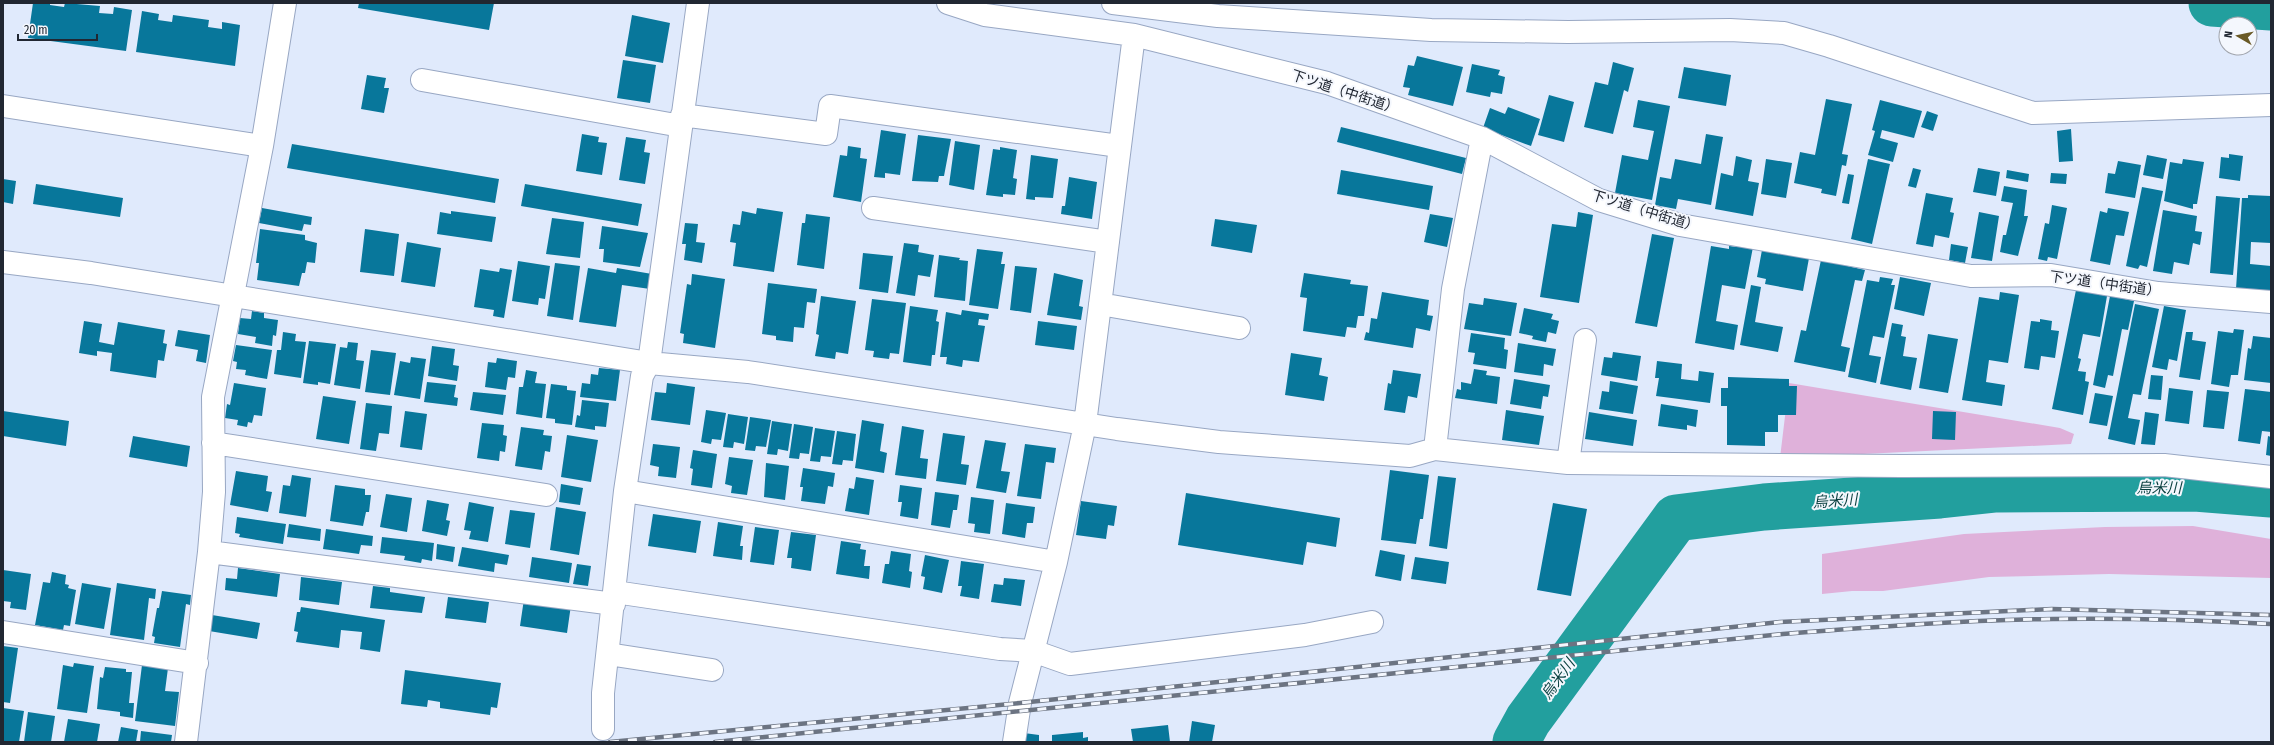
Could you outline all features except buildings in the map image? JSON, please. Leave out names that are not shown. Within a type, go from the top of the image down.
[{"type":"street","points":[[186,742],[197,662],[214,492],[213,397],[262,146],[285,3]]},
{"type":"street","points":[[603,729],[603,693],[625,491],[642,376],[649,363],[698,3]]},
{"type":"street","name":"下ツ道（中街道）","points":[[948,3],[985,15],[1134,35],[1326,83],[1482,138],[1599,200],[1680,225],[1971,276],[2051,275],[2158,292],[2271,302]]},
{"type":"street","points":[[1113,3],[1218,16],[1431,30],[1568,32],[1730,30],[1784,33],[1829,46],[2033,113],[2271,104]]},
{"type":"street","points":[[1014,742],[1020,703],[1056,562],[1085,424],[1134,35]]},
{"type":"street","points":[[422,80],[682,121],[826,134],[830,106],[1120,146]]},
{"type":"street","points":[[3,106],[262,146]]},
{"type":"street","points":[[1435,449],[1453,289],[1482,138]]},
{"type":"street","points":[[873,208],[1108,242]]},
{"type":"street","points":[[3,262],[232,296],[649,363],[748,372],[1085,424],[1218,442],[1410,456],[1435,449],[1568,463],[1901,466],[2164,465],[2271,477]]},
{"type":"street","points":[[1100,304],[1239,328]]},
{"type":"street","points":[[1568,463],[1585,340]]},
{"type":"street","points":[[213,443],[546,495]]},
{"type":"street","points":[[625,491],[1056,562]]},
{"type":"street","points":[[209,552],[614,598],[1033,651],[1070,664],[1305,635],[1372,622]]},
{"type":"street","points":[[3,632],[197,662]]},
{"type":"street","points":[[608,654],[712,670]]},
{"type":"shaded area","points":[[1789,383],[2060,428],[2074,434],[2071,444],[1780,458]]},
{"type":"shaded area","points":[[2193,526],[2271,539],[2271,578],[2109,574],[1989,577],[1883,591],[1852,591],[1822,594],[1822,554],[1964,534],[2105,527]]},
{"type":"waterway","points":[[2212,3],[2271,7]]},
{"type":"waterway","name":"烏米川","points":[[1516,742],[1528,720],[1676,518],[1764,507],[1940,495],[1996,489],[2195,488],[2271,494]]},
{"type":"railway","points":[[610,742],[1020,703],[1780,622],[2052,609],[2271,615]]},
{"type":"railway","points":[[715,742],[1817,631],[1952,622],[2053,619],[2216,621],[2271,624]]}]
